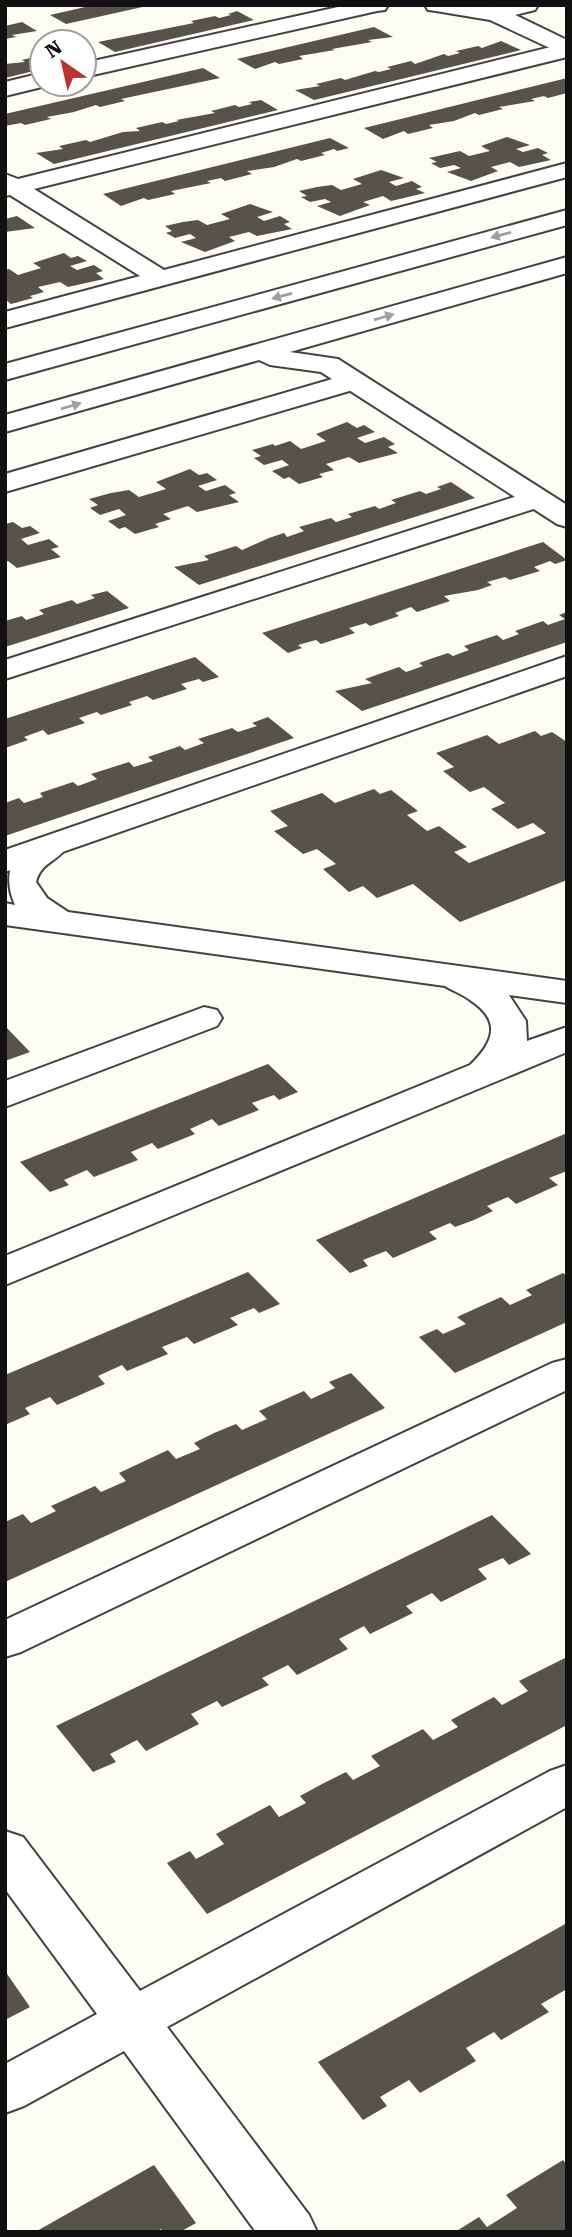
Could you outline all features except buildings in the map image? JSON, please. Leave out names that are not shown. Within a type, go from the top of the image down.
[{"type":"street","points":[[98,67],[324,11],[377,5]]},
{"type":"street","points":[[430,5],[495,14],[567,50]]},
{"type":"street","points":[[495,14],[527,5]]},
{"type":"street","points":[[8,185],[567,50]]},
{"type":"street","points":[[5,89],[28,83]]},
{"type":"street","points":[[5,320],[567,170]]},
{"type":"street","points":[[8,185],[160,278]]},
{"type":"street","points":[[5,372],[567,217]]},
{"type":"street","points":[[5,424],[567,265]]},
{"type":"street","points":[[328,365],[327,346],[335,334],[349,328]]},
{"type":"street","points":[[233,360],[282,357],[328,365],[567,518]]},
{"type":"street","points":[[5,483],[353,381]]},
{"type":"street","points":[[5,670],[536,499]]},
{"type":"street","points":[[5,862],[567,665]]},
{"type":"street","points":[[50,847],[25,863],[19,882],[30,903],[41,913],[58,921]]},
{"type":"street","points":[[5,914],[567,992]]},
{"type":"street","points":[[440,974],[470,984],[494,998],[508,1017],[510,1037],[502,1056],[484,1072]]},
{"type":"street","points":[[5,1095],[204,1018]]},
{"type":"street","points":[[5,1272],[567,1038]]},
{"type":"street","points":[[5,1640],[567,1373]]},
{"type":"street","points":[[5,2090],[567,1784]]},
{"type":"street","points":[[5,1851],[289,2232]]}]
